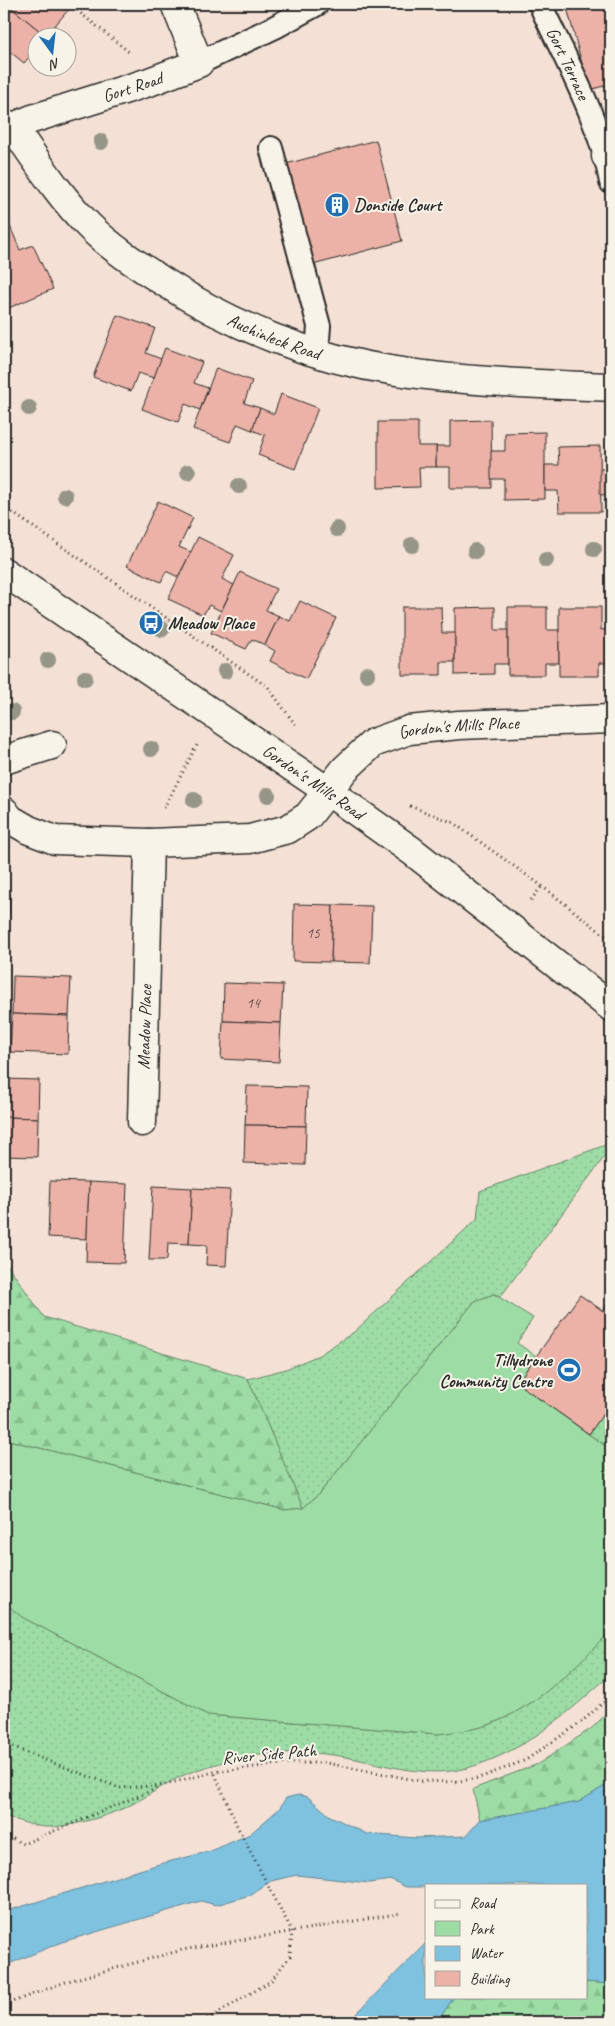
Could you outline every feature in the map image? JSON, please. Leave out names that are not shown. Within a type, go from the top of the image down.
[{"type":"street","points":[[175,4],[199,64]]},
{"type":"street","name":"Gort Road","points":[[8,129],[199,64]]},
{"type":"street","name":"Auchinleck Road","points":[[8,129],[62,197],[90,227],[126,257],[181,293],[224,316],[260,332],[317,353],[395,371],[465,379],[611,387]]},
{"type":"street","name":"Gordon's Mills Road","points":[[4,572],[412,851],[611,1008]]},
{"type":"street","name":"Gordon's Mills Place","points":[[328,792],[345,768],[373,742],[409,730],[458,725],[611,719]]},
{"type":"street","points":[[4,760],[52,745]]},
{"type":"street","points":[[4,811],[10,818],[29,830],[55,840],[153,843],[250,839],[288,829],[314,812],[328,792]]},
{"type":"street","name":"Meadow Place","points":[[142,1122],[153,843]]},
{"type":"lane","points":[[199,64],[276,27],[317,4]]},
{"type":"lane","name":"Gort Terrace","points":[[540,4],[597,130],[610,164]]},
{"type":"lane","points":[[271,148],[319,326],[317,353]]},
{"type":"path","points":[[69,4],[161,78]]},
{"type":"path","points":[[4,507],[268,687],[302,734]]},
{"type":"path","points":[[153,843],[158,822],[192,751],[216,716]]},
{"type":"path","points":[[409,805],[452,822],[542,886],[611,940]]},
{"type":"path","name":"River Side Path","points":[[4,1742],[27,1753],[120,1788],[163,1785],[214,1772],[288,1763],[326,1763],[421,1780],[454,1782],[479,1778],[526,1760],[580,1724],[611,1696]]},
{"type":"path","points":[[203,2022],[271,1981],[290,1956],[292,1931],[238,1828],[214,1772]]},
{"type":"path","points":[[4,1834],[24,1844],[163,1785]]},
{"type":"path","points":[[4,2004],[68,1981],[182,1950],[402,1912]]},
{"type":"green space","points":[[611,1143],[611,1148],[501,1296],[494,1294],[475,1301],[319,1494],[303,1508],[248,1379],[286,1369],[319,1355],[354,1332],[477,1219],[480,1191]]},
{"type":"green space","points":[[4,1260],[44,1317],[248,1379],[303,1508],[285,1510],[4,1439]]},
{"type":"green space","points":[[494,1294],[533,1318],[517,1343],[536,1356],[517,1383],[611,1450],[611,1631],[559,1681],[530,1703],[491,1724],[468,1730],[438,1734],[208,1715],[22,1617],[4,1602],[4,1439],[285,1510],[303,1508],[319,1494],[475,1301]]},
{"type":"green space","points":[[611,1403],[611,1450],[589,1434]]},
{"type":"green space","points":[[4,1602],[22,1617],[208,1715],[438,1734],[476,1728],[491,1724],[514,1713],[545,1693],[611,1631],[611,1674],[562,1717],[527,1742],[488,1761],[467,1768],[433,1772],[416,1771],[322,1754],[278,1753],[257,1755],[223,1762],[191,1772],[132,1804],[107,1815],[57,1827],[43,1827],[4,1816]]},
{"type":"green space","points":[[611,1709],[611,1782],[579,1802],[480,1820],[473,1789],[538,1764],[592,1728]]},
{"type":"green space","points":[[588,1982],[611,1984],[611,2022],[437,2022],[453,1998],[588,1998]]},
{"type":"water","points":[[611,1782],[611,1984],[588,1982],[588,1884],[425,1884],[425,1887],[406,1887],[392,1880],[369,1883],[297,1875],[271,1881],[250,1895],[216,1905],[201,1901],[62,1942],[4,1966],[4,1912],[156,1865],[211,1851],[250,1834],[279,1809],[286,1798],[298,1795],[308,1797],[330,1816],[367,1834],[416,1838],[466,1836],[480,1820],[579,1802]]},
{"type":"water","points":[[425,1944],[425,1998],[453,1998],[437,2022],[348,2022]]},
{"type":"building","points":[[4,4],[7,4],[36,28],[28,28],[28,58],[24,63],[4,47]]},
{"type":"building","points":[[7,4],[63,4],[69,9],[53,28],[36,28]]},
{"type":"building","points":[[566,4],[611,4],[611,84],[589,90]]},
{"type":"building","name":"Donside Court","points":[[376,140],[402,241],[298,269],[271,168]]},
{"type":"building","points":[[4,212],[20,250],[33,245],[53,289],[4,310]]},
{"type":"building","points":[[117,315],[155,328],[146,353],[161,359],[154,378],[138,373],[131,391],[93,377]]},
{"type":"building","points":[[165,348],[202,362],[194,383],[208,388],[200,410],[185,404],[178,422],[142,409]]},
{"type":"building","points":[[216,368],[252,381],[244,403],[260,408],[252,430],[237,424],[230,442],[193,429]]},
{"type":"building","points":[[281,394],[318,408],[295,469],[258,455],[265,435],[252,430],[260,408],[274,414]]},
{"type":"building","points":[[491,420],[492,488],[450,488],[450,467],[436,467],[436,446],[450,446],[450,421]]},
{"type":"building","points":[[378,422],[418,422],[418,446],[436,446],[436,467],[419,467],[420,487],[378,488]]},
{"type":"building","points":[[545,432],[545,499],[504,500],[504,479],[491,479],[491,451],[505,451],[505,433]]},
{"type":"building","points":[[600,446],[601,512],[559,512],[558,491],[545,491],[545,465],[559,465],[558,447]]},
{"type":"building","points":[[600,469],[611,469],[611,494],[600,495]]},
{"type":"building","points":[[158,501],[193,518],[179,547],[191,552],[178,577],[166,571],[161,582],[127,566]]},
{"type":"building","points":[[198,537],[234,555],[222,579],[234,585],[221,611],[209,605],[203,615],[168,599]]},
{"type":"building","points":[[240,572],[276,589],[266,610],[279,616],[265,645],[252,639],[246,649],[211,633]]},
{"type":"building","points":[[300,601],[336,618],[306,679],[270,661],[275,651],[265,645],[279,616],[290,621]]},
{"type":"building","points":[[402,607],[441,607],[442,633],[455,633],[455,662],[441,662],[441,675],[402,675]]},
{"type":"building","points":[[495,607],[495,630],[508,630],[508,664],[494,664],[494,674],[455,675],[455,608]]},
{"type":"building","points":[[508,607],[547,607],[547,630],[559,630],[559,663],[545,663],[545,675],[508,675]]},
{"type":"building","points":[[559,607],[601,607],[601,630],[611,629],[611,663],[599,663],[599,676],[559,676]]},
{"type":"building","points":[[4,894],[10,894],[7,951],[4,951]]},
{"type":"building","points":[[294,904],[333,905],[331,962],[293,961]]},
{"type":"building","points":[[333,905],[372,906],[370,963],[331,962]]},
{"type":"building","points":[[13,976],[71,978],[69,1016],[12,1014]]},
{"type":"building","points":[[224,983],[283,985],[281,1023],[223,1021]]},
{"type":"building","points":[[12,1014],[69,1016],[68,1054],[10,1052]]},
{"type":"building","points":[[223,1021],[281,1023],[279,1062],[221,1059]]},
{"type":"building","points":[[4,1079],[39,1080],[38,1118],[4,1117]]},
{"type":"building","points":[[247,1086],[307,1087],[306,1126],[245,1125]]},
{"type":"building","points":[[4,1117],[38,1118],[37,1157],[4,1156]]},
{"type":"building","points":[[245,1125],[306,1126],[305,1165],[244,1163]]},
{"type":"building","points":[[50,1181],[89,1182],[87,1239],[48,1237]]},
{"type":"building","points":[[89,1182],[127,1184],[124,1263],[86,1262]]},
{"type":"building","points":[[153,1186],[192,1188],[189,1244],[168,1243],[167,1260],[149,1260]]},
{"type":"building","points":[[192,1188],[230,1190],[226,1266],[206,1265],[207,1245],[189,1244]]},
{"type":"building","name":"Tillydrone Community Centre","points":[[580,1295],[603,1311],[611,1299],[611,1403],[589,1434],[517,1383]]},
{"type":"place","name":"Donside Court","points":[[337,205]]},
{"type":"place","name":"Meadow Place","points":[[151,623]]},
{"type":"place","name":"Tillydrone Community Centre","points":[[569,1370]]}]
